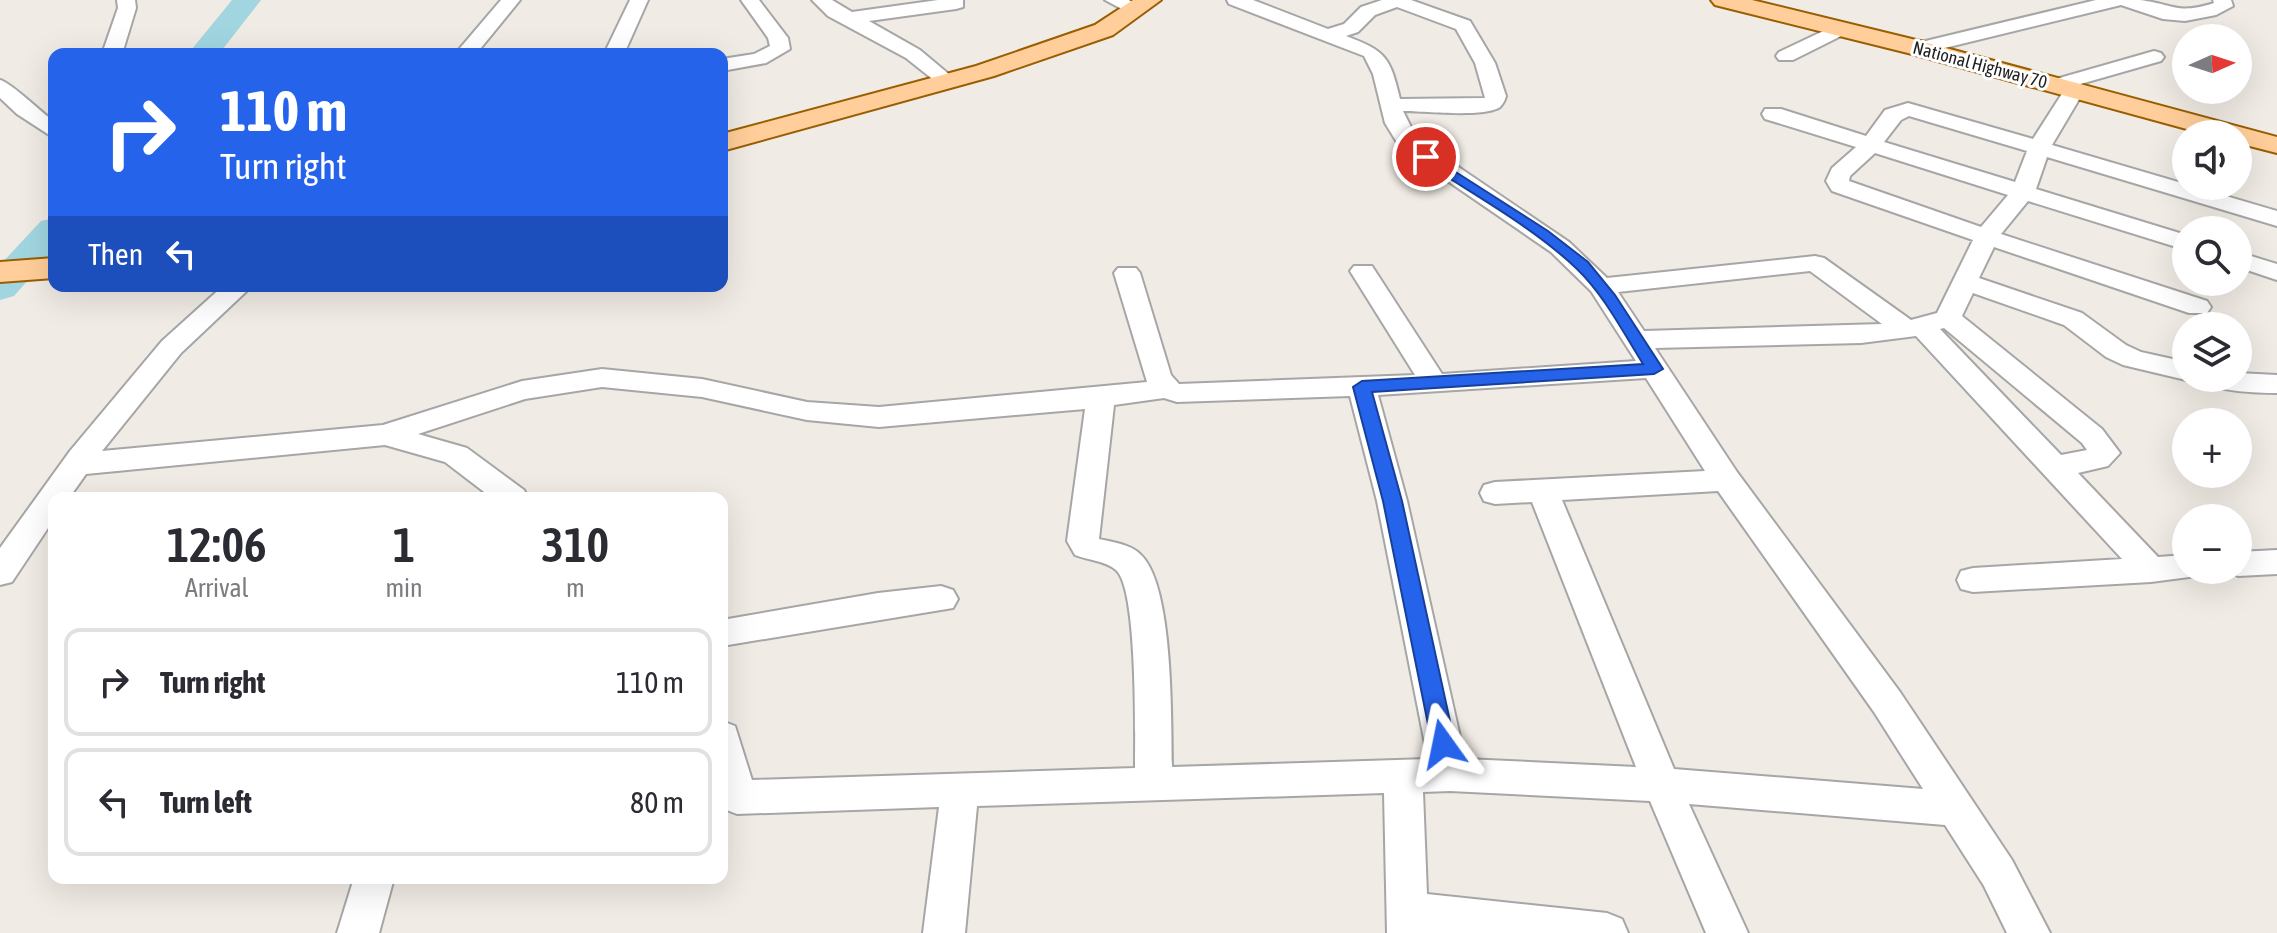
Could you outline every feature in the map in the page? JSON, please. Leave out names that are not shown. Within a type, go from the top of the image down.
[{"type":"main road","name":"National Highway 70","points":[[1723,0],[1920,48],[2185,120]]},
{"type":"main road","points":[[728,141],[947,81],[1104,30],[1132,3]]},
{"type":"main road","name":"National Highway 70","points":[[2252,138],[2277,145]]},
{"type":"main road","points":[[0,272],[48,268]]},
{"type":"street","points":[[114,48],[127,8],[126,0]]},
{"type":"street","points":[[470,48],[511,0]]},
{"type":"street","points":[[617,48],[639,0]]},
{"type":"street","points":[[728,64],[770,56],[780,49],[778,38],[750,0]]},
{"type":"street","points":[[821,0],[835,12],[913,54],[947,81]]},
{"type":"street","points":[[1236,0],[1364,47],[1375,56],[1396,128],[1409,144],[1560,247],[1601,286],[1726,480],[1887,702],[1998,873],[2029,933]]},
{"type":"street","points":[[1331,34],[1351,28],[1363,14],[1395,0],[1463,25],[1485,63],[1496,96],[1493,102],[1485,105],[1390,105]]},
{"type":"street","points":[[1920,48],[2119,0]]},
{"type":"street","points":[[2125,0],[2175,17],[2196,16],[2224,6],[2222,0]]},
{"type":"street","points":[[850,18],[956,3]]},
{"type":"street","points":[[1786,56],[1838,30]]},
{"type":"street","points":[[1636,340],[1861,335],[1926,325],[1965,282],[1987,236],[2023,192],[2065,88],[2154,57]]},
{"type":"street","points":[[0,86],[30,115],[48,127]]},
{"type":"street","points":[[2198,307],[1840,186],[1837,181],[1840,173],[1870,146],[1893,115],[1908,109],[2277,219]]},
{"type":"street","points":[[1773,114],[2172,239]]},
{"type":"street","points":[[1601,286],[1815,263],[1926,325],[2092,436],[2105,453],[2097,459],[2054,467]]},
{"type":"street","points":[[2252,264],[2277,272]]},
{"type":"street","points":[[1363,271],[1434,384]]},
{"type":"street","points":[[1127,273],[1157,376],[1166,389]]},
{"type":"street","points":[[1965,282],[2073,319],[2116,351],[2133,359],[2172,368]]},
{"type":"street","points":[[57,492],[149,374],[233,292]]},
{"type":"street","points":[[1926,325],[2151,570]]},
{"type":"street","points":[[77,464],[385,435],[522,390],[602,378],[702,388],[807,411],[889,417],[1166,389],[1193,395],[1434,384],[1654,369]]},
{"type":"street","points":[[2252,384],[2277,384]]},
{"type":"street","points":[[1362,387],[1392,501],[1450,775]]},
{"type":"street","points":[[1100,398],[1083,541],[1086,547],[1094,551],[1122,557],[1131,563],[1142,580],[1150,672],[1154,784]]},
{"type":"street","points":[[385,435],[456,455],[505,492]]},
{"type":"street","points":[[1495,493],[1726,480]]},
{"type":"street","points":[[1543,490],[1662,785],[1727,933]]},
{"type":"street","points":[[0,573],[48,505]]},
{"type":"street","points":[[2252,563],[2277,562]]},
{"type":"street","points":[[1973,580],[2172,568]]},
{"type":"street","points":[[728,632],[864,608],[941,599]]},
{"type":"street","points":[[729,798],[960,788],[1450,775],[1662,785],[1956,809]]},
{"type":"street","points":[[1403,777],[1407,922],[1607,933]]},
{"type":"street","points":[[944,933],[960,788]]},
{"type":"street","points":[[358,933],[372,884]]},
{"type":"waterway","points":[[208,48],[247,0]]},
{"type":"waterway","points":[[0,288],[48,236]]},
{"type":"route","points":[[1426,157],[1543,235],[1582,266],[1601,286],[1654,369],[1362,387],[1392,501],[1443,744]]}]
